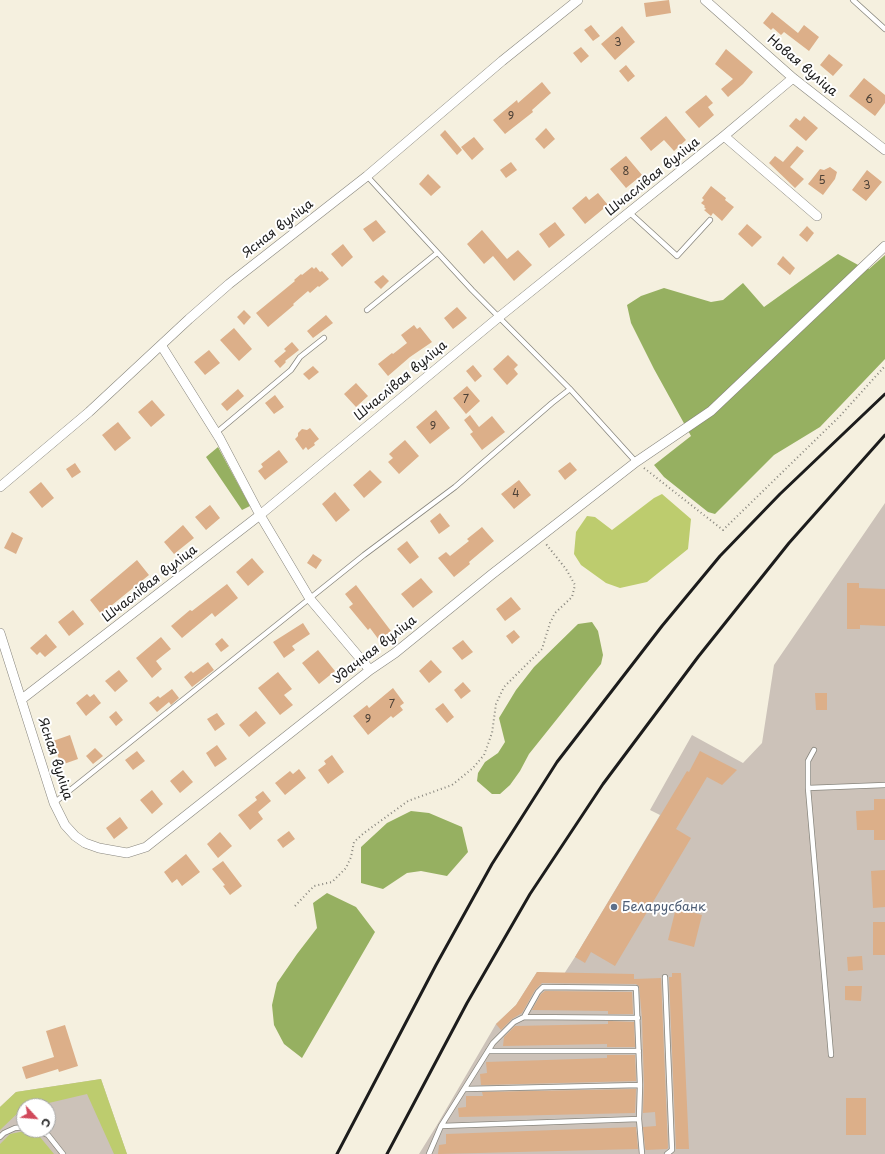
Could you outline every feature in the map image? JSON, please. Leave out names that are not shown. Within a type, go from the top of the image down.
[{"type":"street","name":"Ясная вуліца","points":[[0,487],[89,412],[229,284],[367,176],[502,61],[578,0]]},
{"type":"street","name":"Новая вуліца","points":[[705,0],[793,78],[885,150]]},
{"type":"street","name":"Шчаслівая вуліца","points":[[22,699],[260,515],[499,317],[630,213],[793,78]]},
{"type":"street","points":[[724,136],[817,216]]},
{"type":"street","name":"Удачная вуліца","points":[[127,853],[146,847],[370,670],[395,653],[636,462],[711,411],[885,246]]},
{"type":"street","points":[[161,345],[216,433],[260,515],[310,599],[370,670]]},
{"type":"street","name":"Ясная вуліца","points":[[0,634],[54,803],[65,825],[75,836],[85,843],[99,848],[127,853]]},
{"type":"lane","points":[[853,0],[885,29]]},
{"type":"lane","points":[[367,176],[437,253],[570,389],[636,462]]},
{"type":"lane","points":[[630,213],[677,256],[710,220]]},
{"type":"lane","points":[[367,310],[437,253]]},
{"type":"lane","points":[[216,433],[291,370],[300,357],[324,338]]},
{"type":"lane","points":[[54,803],[364,556],[455,487],[570,389]]},
{"type":"lane","points":[[814,750],[808,761],[808,788],[831,1055]]},
{"type":"lane","points":[[808,788],[885,785]]},
{"type":"lane","points":[[665,977],[672,1150],[666,1154]]},
{"type":"lane","points":[[524,1017],[538,992],[543,987],[636,988],[640,1085],[639,1119],[642,1154]]},
{"type":"lane","points":[[429,1154],[441,1126],[488,1051],[499,1036],[514,1022],[524,1017],[638,1018]]},
{"type":"lane","points":[[488,1051],[639,1051]]},
{"type":"lane","points":[[465,1089],[640,1085]]},
{"type":"lane","points":[[441,1126],[639,1119]]},
{"type":"lane","points":[[0,1137],[4,1133],[16,1128]]},
{"type":"lane","points":[[50,1138],[63,1154]]},
{"type":"path","points":[[636,462],[723,530],[840,416],[885,366]]},
{"type":"path","points":[[295,906],[314,886],[332,882],[346,868],[351,857],[354,842],[364,833],[408,801],[452,785],[473,768],[484,755],[492,733],[496,704],[504,687],[542,648],[550,623],[555,614],[572,597],[575,585],[566,569],[540,537]]},
{"type":"shaded area","points":[[885,503],[885,1154],[419,1154],[496,1024],[516,1005],[537,972],[564,974],[660,815],[650,810],[692,735],[743,763],[762,743],[774,665]]},
{"type":"shaded area","points":[[101,1079],[127,1154],[0,1154],[0,1107],[16,1092]]},
{"type":"green space","points":[[838,254],[860,266],[869,269],[885,255],[885,359],[820,427],[774,455],[715,514],[708,512],[664,477],[654,465],[691,436],[654,369],[631,323],[627,305],[641,296],[664,288],[711,302],[723,300],[743,283],[764,307]]},
{"type":"green space","points":[[218,447],[250,506],[242,510],[206,457]]},
{"type":"green space","points":[[662,494],[691,519],[688,549],[647,582],[620,588],[606,583],[581,565],[574,554],[576,532],[587,516],[595,517],[612,530],[654,498]]},
{"type":"green space","points":[[592,622],[598,631],[603,655],[601,664],[529,754],[520,771],[510,785],[500,794],[492,794],[477,781],[478,773],[485,762],[498,753],[505,742],[499,718],[516,690],[534,667],[578,624]]},
{"type":"green space","points":[[411,811],[429,813],[462,827],[468,852],[447,876],[421,871],[407,873],[383,889],[361,883],[361,847],[387,823]]},
{"type":"green space","points":[[327,893],[356,907],[375,932],[302,1058],[284,1044],[274,1025],[272,1005],[277,983],[317,928],[313,903]]},
{"type":"green space","points":[[101,1079],[127,1154],[114,1154],[87,1094],[56,1101],[56,1098],[16,1098],[16,1115],[0,1130],[0,1107],[16,1092]]},
{"type":"green space","points":[[16,1133],[16,1138],[41,1138],[54,1154],[0,1154],[0,1144],[10,1134]]},
{"type":"building","points":[[669,0],[671,13],[646,17],[644,3]]},
{"type":"building","points":[[772,12],[798,33],[804,25],[819,37],[809,51],[784,32],[781,35],[773,28],[771,30],[763,23]]},
{"type":"building","points":[[591,25],[600,36],[593,41],[584,30]]},
{"type":"building","points":[[622,26],[635,42],[615,60],[601,44]]},
{"type":"building","points":[[581,47],[589,56],[581,63],[573,53]]},
{"type":"building","points":[[726,49],[753,72],[743,84],[728,97],[721,89],[733,79],[715,64]]},
{"type":"building","points":[[829,54],[843,65],[833,76],[820,65]]},
{"type":"building","points":[[626,65],[635,76],[628,82],[619,71]]},
{"type":"building","points":[[864,78],[885,95],[885,103],[875,116],[849,96]]},
{"type":"building","points":[[542,82],[551,93],[532,110],[533,112],[505,134],[493,120],[517,100],[518,103]]},
{"type":"building","points":[[706,95],[713,103],[708,107],[714,115],[699,128],[685,112]]},
{"type":"building","points":[[666,116],[686,140],[674,151],[664,140],[651,151],[640,138]]},
{"type":"building","points":[[804,116],[818,128],[806,141],[789,126],[796,118],[800,121]]},
{"type":"building","points":[[546,128],[555,139],[544,149],[535,139]]},
{"type":"building","points":[[445,130],[462,150],[457,155],[440,135]]},
{"type":"building","points":[[474,137],[484,149],[472,160],[461,147]]},
{"type":"building","points":[[797,146],[804,151],[790,167],[804,179],[795,188],[769,163],[775,156],[783,162]]},
{"type":"building","points":[[626,156],[642,175],[626,188],[610,169]]},
{"type":"building","points":[[511,162],[517,170],[506,178],[500,170]]},
{"type":"building","points":[[830,167],[837,172],[835,179],[823,195],[808,184],[820,169],[824,170]]},
{"type":"building","points":[[867,170],[882,182],[866,201],[852,190]]},
{"type":"building","points":[[428,174],[441,187],[431,196],[419,184]]},
{"type":"building","points":[[711,186],[726,198],[725,200],[734,207],[722,221],[713,213],[711,216],[704,210],[706,209],[704,207],[705,206],[701,203],[704,200],[702,198]]},
{"type":"building","points":[[598,193],[608,205],[585,224],[572,208],[586,196],[589,200]]},
{"type":"building","points":[[376,220],[386,232],[373,242],[363,229]]},
{"type":"building","points":[[555,222],[565,235],[549,248],[539,234]]},
{"type":"building","points":[[747,224],[762,237],[752,247],[738,234]]},
{"type":"building","points":[[807,226],[814,233],[807,242],[799,235]]},
{"type":"building","points":[[482,230],[507,259],[518,250],[532,265],[514,281],[493,256],[484,264],[467,244]]},
{"type":"building","points":[[343,244],[353,257],[342,267],[331,254]]},
{"type":"building","points":[[783,256],[795,268],[790,275],[777,264]]},
{"type":"building","points":[[312,267],[314,269],[316,267],[320,272],[322,271],[329,279],[310,293],[308,291],[268,327],[256,313],[295,281],[294,280],[301,274],[302,275]]},
{"type":"building","points":[[383,275],[389,281],[381,289],[374,282]]},
{"type":"building","points":[[457,307],[467,318],[453,329],[444,318]]},
{"type":"building","points":[[244,310],[251,317],[244,325],[237,317]]},
{"type":"building","points":[[326,315],[333,323],[313,338],[307,331]]},
{"type":"building","points":[[414,325],[417,329],[420,327],[432,342],[410,357],[388,376],[378,364],[407,343],[401,335]]},
{"type":"building","points":[[234,328],[252,349],[239,361],[220,340]]},
{"type":"building","points":[[292,342],[299,350],[285,361],[286,362],[280,368],[274,361],[286,351],[284,349]]},
{"type":"building","points":[[209,350],[220,363],[205,375],[194,362]]},
{"type":"building","points":[[508,355],[518,365],[514,369],[518,374],[507,385],[493,369]]},
{"type":"building","points":[[473,365],[482,376],[475,382],[466,371]]},
{"type":"building","points":[[313,366],[319,372],[309,380],[303,374]]},
{"type":"building","points":[[356,383],[368,396],[356,407],[344,394]]},
{"type":"building","points":[[467,386],[480,401],[466,414],[453,398]]},
{"type":"building","points":[[238,389],[244,396],[227,411],[221,404]]},
{"type":"building","points":[[275,395],[284,407],[274,414],[265,403]]},
{"type":"building","points":[[152,400],[165,415],[151,427],[138,412]]},
{"type":"building","points":[[436,410],[450,428],[430,444],[416,427]]},
{"type":"building","points":[[470,415],[479,427],[492,416],[505,432],[482,450],[470,434],[473,432],[464,420]]},
{"type":"building","points":[[118,422],[131,438],[115,451],[102,435]]},
{"type":"building","points":[[310,428],[319,439],[314,443],[315,445],[308,450],[306,447],[303,450],[295,439],[302,429],[307,430]]},
{"type":"building","points":[[405,440],[419,456],[399,474],[388,462],[393,458],[389,454]]},
{"type":"building","points":[[279,450],[288,462],[265,480],[258,471],[263,467],[261,464]]},
{"type":"building","points":[[570,462],[577,470],[565,480],[558,471]]},
{"type":"building","points":[[75,463],[81,472],[72,478],[66,469]]},
{"type":"building","points":[[370,470],[382,482],[364,498],[353,485]]},
{"type":"building","points":[[519,480],[531,495],[514,509],[501,494]]},
{"type":"building","points":[[41,482],[54,498],[42,508],[29,492]]},
{"type":"building","points":[[335,492],[350,510],[336,522],[322,504]]},
{"type":"building","points":[[210,505],[220,518],[206,530],[195,517]]},
{"type":"building","points":[[440,513],[450,526],[439,534],[430,521]]},
{"type":"building","points":[[183,525],[194,538],[174,554],[164,542]]},
{"type":"building","points":[[482,527],[494,541],[454,577],[438,558],[446,552],[450,556],[469,541],[467,539]]},
{"type":"building","points":[[12,532],[23,538],[16,554],[4,548]]},
{"type":"building","points":[[407,541],[419,557],[410,564],[397,549]]},
{"type":"building","points":[[313,554],[322,560],[316,569],[307,563]]},
{"type":"building","points":[[252,558],[264,572],[248,586],[236,572]]},
{"type":"building","points":[[137,560],[149,575],[101,614],[90,600]]},
{"type":"building","points":[[421,578],[433,592],[413,608],[401,594]]},
{"type":"building","points":[[847,583],[859,583],[859,588],[885,589],[885,626],[860,625],[860,629],[847,629]]},
{"type":"building","points":[[227,584],[238,598],[215,617],[212,613],[182,638],[171,626],[190,610],[192,611]]},
{"type":"building","points":[[356,585],[391,631],[379,640],[370,628],[368,630],[349,607],[353,604],[345,594]]},
{"type":"building","points":[[511,597],[521,609],[505,621],[496,609]]},
{"type":"building","points":[[73,610],[84,624],[69,636],[58,622]]},
{"type":"building","points":[[303,623],[310,634],[292,646],[295,650],[284,658],[273,642]]},
{"type":"building","points":[[514,630],[520,637],[512,644],[506,636]]},
{"type":"building","points":[[46,634],[57,647],[45,657],[40,652],[37,655],[30,648]]},
{"type":"building","points":[[161,637],[171,649],[156,661],[162,669],[152,678],[136,658]]},
{"type":"building","points":[[222,638],[229,646],[221,652],[215,644]]},
{"type":"building","points":[[463,640],[473,652],[462,660],[452,648]]},
{"type":"building","points":[[318,650],[335,671],[319,684],[302,663]]},
{"type":"building","points":[[431,660],[442,672],[429,683],[419,671]]},
{"type":"building","points":[[208,662],[214,670],[192,687],[184,677],[191,671],[193,673]]},
{"type":"building","points":[[119,670],[128,681],[115,692],[105,681]]},
{"type":"building","points":[[278,672],[292,689],[284,695],[293,705],[280,715],[258,688]]},
{"type":"building","points":[[463,682],[471,691],[461,699],[454,690]]},
{"type":"building","points":[[393,688],[404,703],[400,706],[403,710],[393,718],[391,716],[368,735],[353,716],[367,705],[369,708]]},
{"type":"building","points":[[172,689],[179,698],[171,705],[169,702],[157,712],[149,703],[158,696],[160,698]]},
{"type":"building","points":[[815,693],[827,693],[827,710],[816,710]]},
{"type":"building","points":[[87,694],[90,697],[94,694],[101,703],[86,716],[76,703]]},
{"type":"building","points":[[443,703],[454,717],[447,723],[435,709]]},
{"type":"building","points":[[116,711],[123,720],[116,726],[109,717]]},
{"type":"building","points":[[256,711],[266,723],[249,737],[239,725]]},
{"type":"building","points":[[217,713],[225,724],[215,731],[207,719]]},
{"type":"building","points":[[70,735],[78,759],[61,765],[53,741]]},
{"type":"building","points":[[217,745],[227,759],[215,767],[206,753]]},
{"type":"building","points":[[95,748],[103,756],[93,764],[86,756]]},
{"type":"building","points":[[137,751],[145,761],[133,770],[125,760]]},
{"type":"building","points":[[700,751],[737,770],[722,785],[707,777],[676,829],[691,838],[615,966],[591,952],[585,963],[575,957],[687,771],[689,772]]},
{"type":"building","points":[[332,755],[344,772],[328,784],[318,770],[326,764],[324,761]]},
{"type":"building","points":[[299,769],[306,778],[285,795],[275,783],[290,771],[293,774]]},
{"type":"building","points":[[183,770],[193,782],[180,793],[170,781]]},
{"type":"building","points":[[152,790],[163,804],[152,814],[140,800]]},
{"type":"building","points":[[263,791],[271,801],[258,812],[263,819],[250,830],[238,815],[257,800],[255,797]]},
{"type":"building","points":[[874,799],[885,799],[885,840],[874,840],[874,830],[857,830],[856,811],[874,810]]},
{"type":"building","points":[[120,817],[128,828],[114,839],[106,828]]},
{"type":"building","points":[[289,831],[295,839],[283,848],[277,840]]},
{"type":"building","points":[[220,832],[232,846],[218,858],[207,844]]},
{"type":"building","points":[[186,854],[200,872],[182,886],[177,879],[172,883],[164,872]]},
{"type":"building","points":[[223,861],[242,886],[230,895],[223,886],[225,885],[212,869]]},
{"type":"building","points":[[885,870],[885,907],[873,908],[871,871]]},
{"type":"building","points":[[676,908],[702,915],[694,947],[668,940]]},
{"type":"building","points":[[873,922],[885,922],[885,955],[873,955]]},
{"type":"building","points":[[862,956],[863,970],[848,971],[847,957]]},
{"type":"building","points":[[537,972],[634,974],[634,979],[661,978],[667,1149],[646,1150],[645,1148],[643,1127],[656,1126],[655,1112],[643,1113],[644,1085],[642,1018],[639,986],[636,984],[542,983],[535,990],[522,1013],[512,1019],[501,1030],[496,1024],[516,1005]]},
{"type":"building","points":[[672,973],[681,973],[689,1149],[676,1149],[669,977],[672,977]]},
{"type":"building","points":[[845,986],[862,986],[861,1001],[845,1000]]},
{"type":"building","points":[[545,991],[632,992],[633,1014],[608,1014],[608,1011],[532,1010],[541,994]]},
{"type":"building","points":[[608,1021],[634,1022],[635,1047],[607,1047],[607,1044],[503,1046],[504,1037],[515,1026],[608,1024]]},
{"type":"building","points":[[65,1025],[78,1066],[59,1072],[58,1069],[26,1079],[22,1067],[54,1057],[46,1031]]},
{"type":"building","points":[[607,1055],[635,1055],[636,1081],[481,1085],[480,1074],[487,1073],[486,1062],[607,1058]]},
{"type":"building","points":[[636,1089],[635,1113],[459,1117],[458,1108],[466,1107],[466,1096],[483,1096],[482,1092]]},
{"type":"building","points":[[846,1098],[866,1098],[866,1135],[846,1135]]},
{"type":"building","points":[[636,1127],[638,1149],[438,1154],[439,1145],[446,1144],[446,1134]]},
{"type":"railway","points":[[337,1154],[436,965],[492,864],[557,762],[662,626],[720,556],[780,494],[885,394]]},
{"type":"railway","points":[[387,1154],[467,1003],[530,894],[603,784],[698,657],[789,543],[885,435]]},
{"type":"place","name":"Беларусбанк","points":[[614,907]]}]
